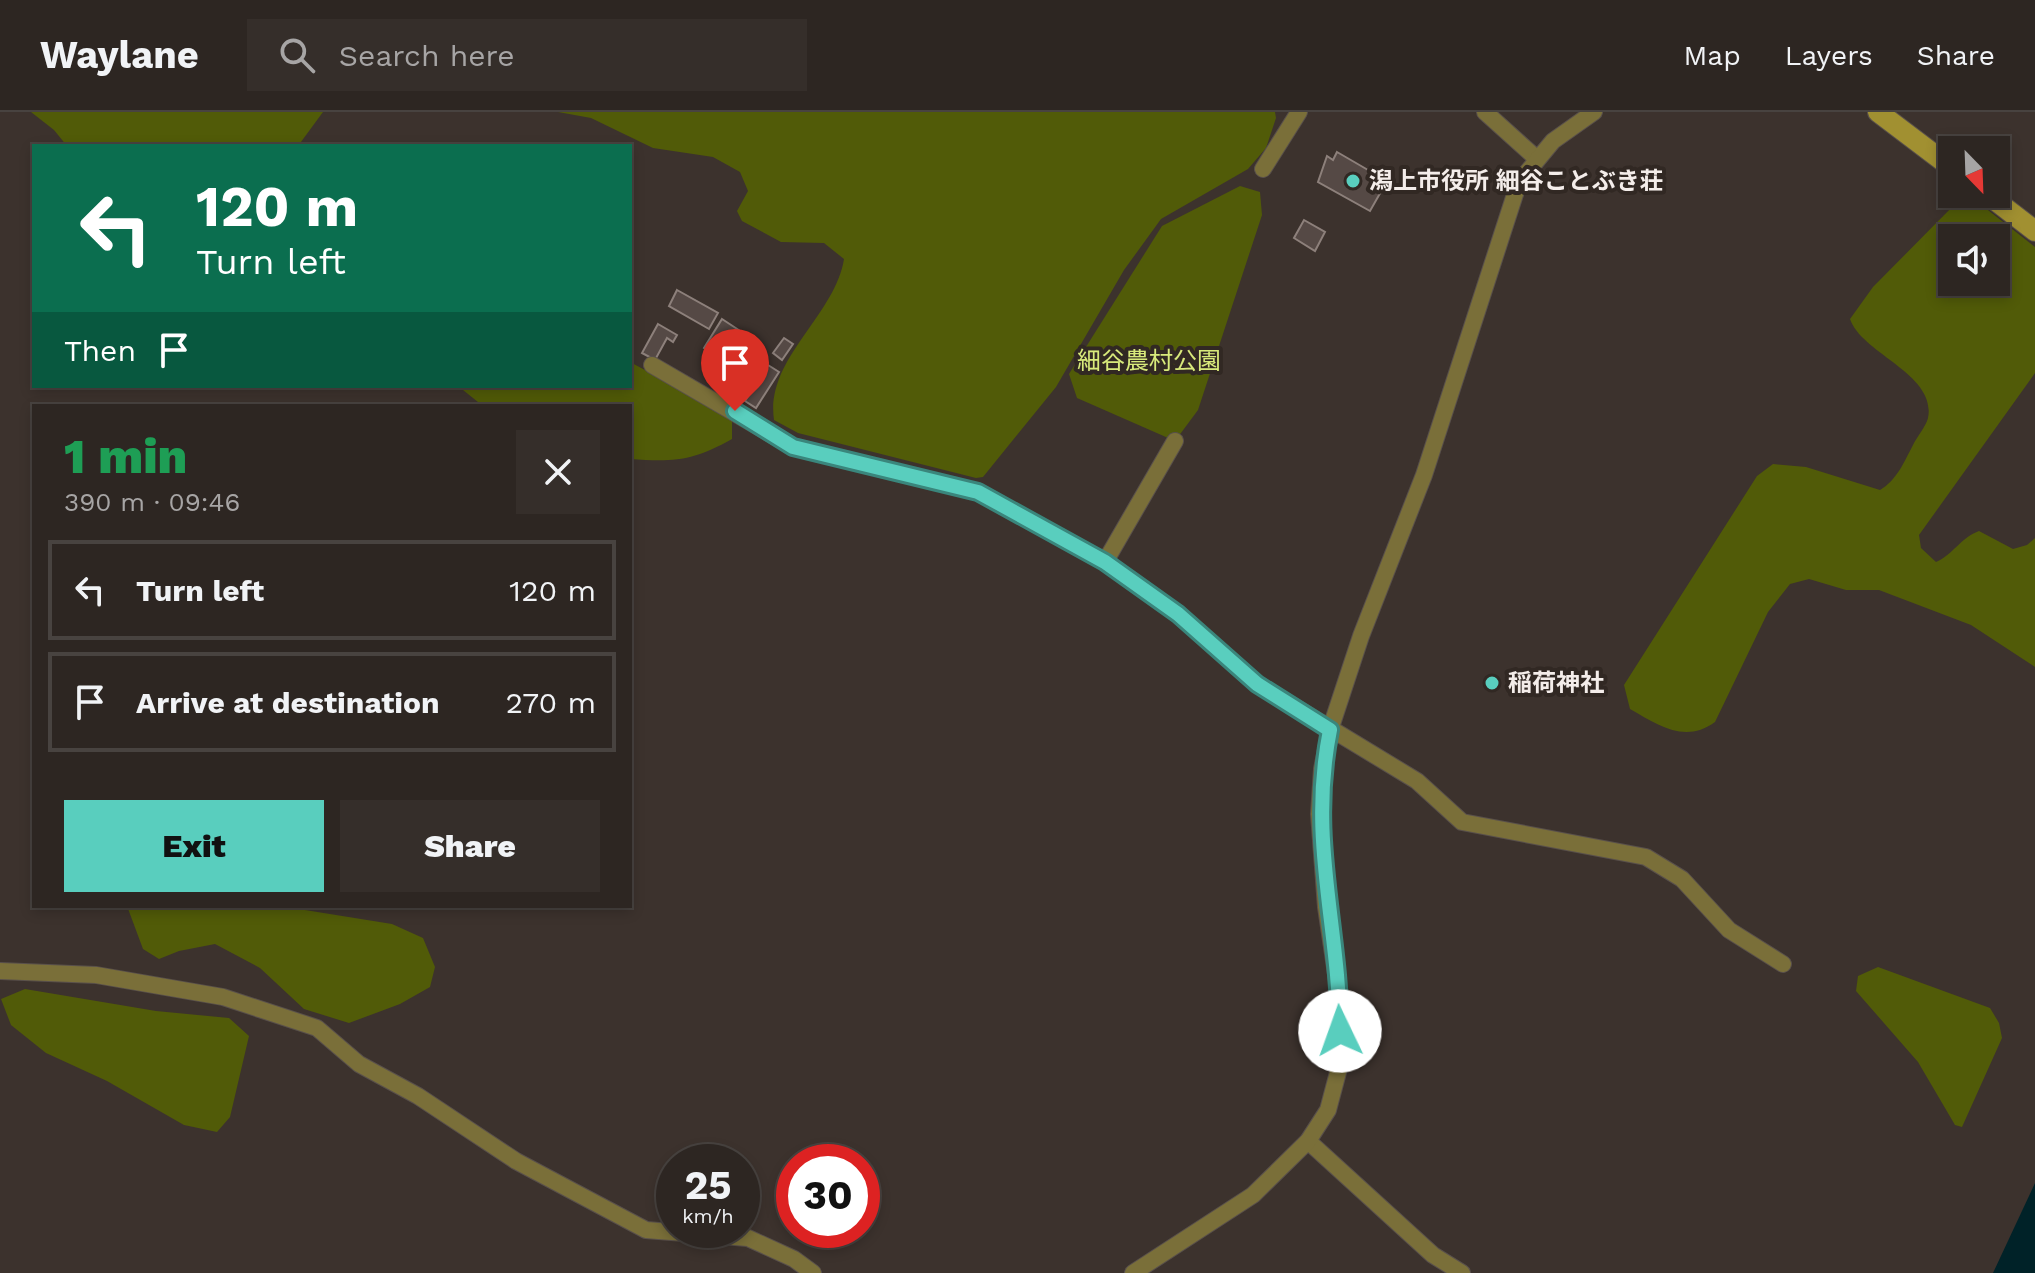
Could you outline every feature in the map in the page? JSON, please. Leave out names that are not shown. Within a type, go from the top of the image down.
[{"type":"street","points":[[1263,169],[1299,112]]},
{"type":"street","points":[[1485,112],[1536,158]]},
{"type":"street","points":[[1133,1273],[1253,1195],[1308,1141],[1328,1110],[1341,1061],[1340,1001],[1326,907],[1319,814],[1322,769],[1330,730],[1361,636],[1424,475],[1519,182],[1553,141],[1594,112]]},
{"type":"street","points":[[1889,115],[1938,156]]},
{"type":"street","points":[[2005,208],[2035,231]]},
{"type":"street","points":[[652,365],[793,447],[978,492],[1105,562],[1178,614],[1257,684],[1417,781],[1462,822],[1646,857],[1682,879],[1729,930],[1783,964]]},
{"type":"street","points":[[1105,562],[1175,441]]},
{"type":"street","points":[[0,971],[96,975],[223,997],[317,1028],[359,1064],[418,1096],[516,1161],[646,1230],[748,1238],[794,1259],[813,1273]]},
{"type":"street","points":[[1308,1141],[1433,1255],[1462,1273]]},
{"type":"green space","points":[[31,112],[323,112],[299,144],[65,144],[54,130]]},
{"type":"green space","points":[[558,112],[1275,112],[1276,118],[1266,148],[1248,169],[1161,219],[1124,270],[1056,387],[983,477],[976,478],[798,433],[774,420],[774,398],[780,377],[828,300],[844,259],[824,243],[781,242],[742,221],[737,211],[748,191],[740,172],[713,157],[653,148],[591,118]]},
{"type":"green space","name":"細谷農村公園","points":[[1240,186],[1260,192],[1262,215],[1198,410],[1175,441],[1077,398],[1069,374],[1162,226]]},
{"type":"green space","points":[[1951,208],[1985,208],[2006,224],[1938,224],[1938,296],[2010,296],[2010,227],[2035,247],[2035,373],[1919,535],[1921,548],[1936,562],[1979,531],[2013,549],[2027,545],[2035,538],[2035,667],[1971,625],[1879,590],[1846,590],[1809,579],[1790,584],[1768,612],[1715,722],[1693,732],[1682,732],[1651,721],[1630,709],[1624,685],[1757,476],[1773,464],[1806,467],[1880,490],[1896,476],[1928,418],[1928,403],[1921,389],[1869,343],[1850,319],[1873,287]]},
{"type":"green space","points":[[632,363],[732,417],[732,439],[694,456],[632,459],[632,404],[480,404],[460,388],[632,388]]},
{"type":"green space","points":[[128,908],[305,908],[392,924],[423,938],[435,967],[430,987],[400,1004],[349,1023],[304,1009],[260,968],[215,944],[179,951],[159,959],[143,949]]},
{"type":"green space","points":[[1878,967],[1990,1008],[1999,1023],[2002,1038],[1962,1127],[1955,1125],[1918,1062],[1856,991],[1858,976]]},
{"type":"green space","points":[[25,989],[156,1011],[229,1018],[249,1036],[230,1117],[217,1132],[184,1125],[107,1081],[46,1053],[11,1025],[1,999]]},
{"type":"water","points":[[2035,1183],[2035,1273],[1993,1273]]},
{"type":"building","name":"潟上市役所 細谷ことぶき荘","points":[[1337,152],[1387,181],[1370,211],[1318,182],[1327,156],[1333,160]]},
{"type":"building","points":[[1304,220],[1325,232],[1315,251],[1294,238]]},
{"type":"building","points":[[677,290],[718,313],[709,329],[669,306]]},
{"type":"building","points":[[722,319],[760,344],[745,368],[719,351],[715,356],[704,348]]},
{"type":"building","points":[[658,324],[677,335],[673,342],[667,338],[655,360],[642,353]]},
{"type":"building","points":[[784,338],[793,344],[782,360],[773,353]]},
{"type":"building","points":[[768,365],[779,372],[756,408],[745,401]]},
{"type":"place","name":"潟上市役所 細谷ことぶき荘","points":[[1353,181]]},
{"type":"place","name":"稲荷神社","points":[[1492,683]]},
{"type":"route","points":[[735,411],[793,447],[978,492],[1105,562],[1178,614],[1257,684],[1330,730],[1322,769],[1319,814],[1326,907],[1340,1001],[1340,1031]]}]
